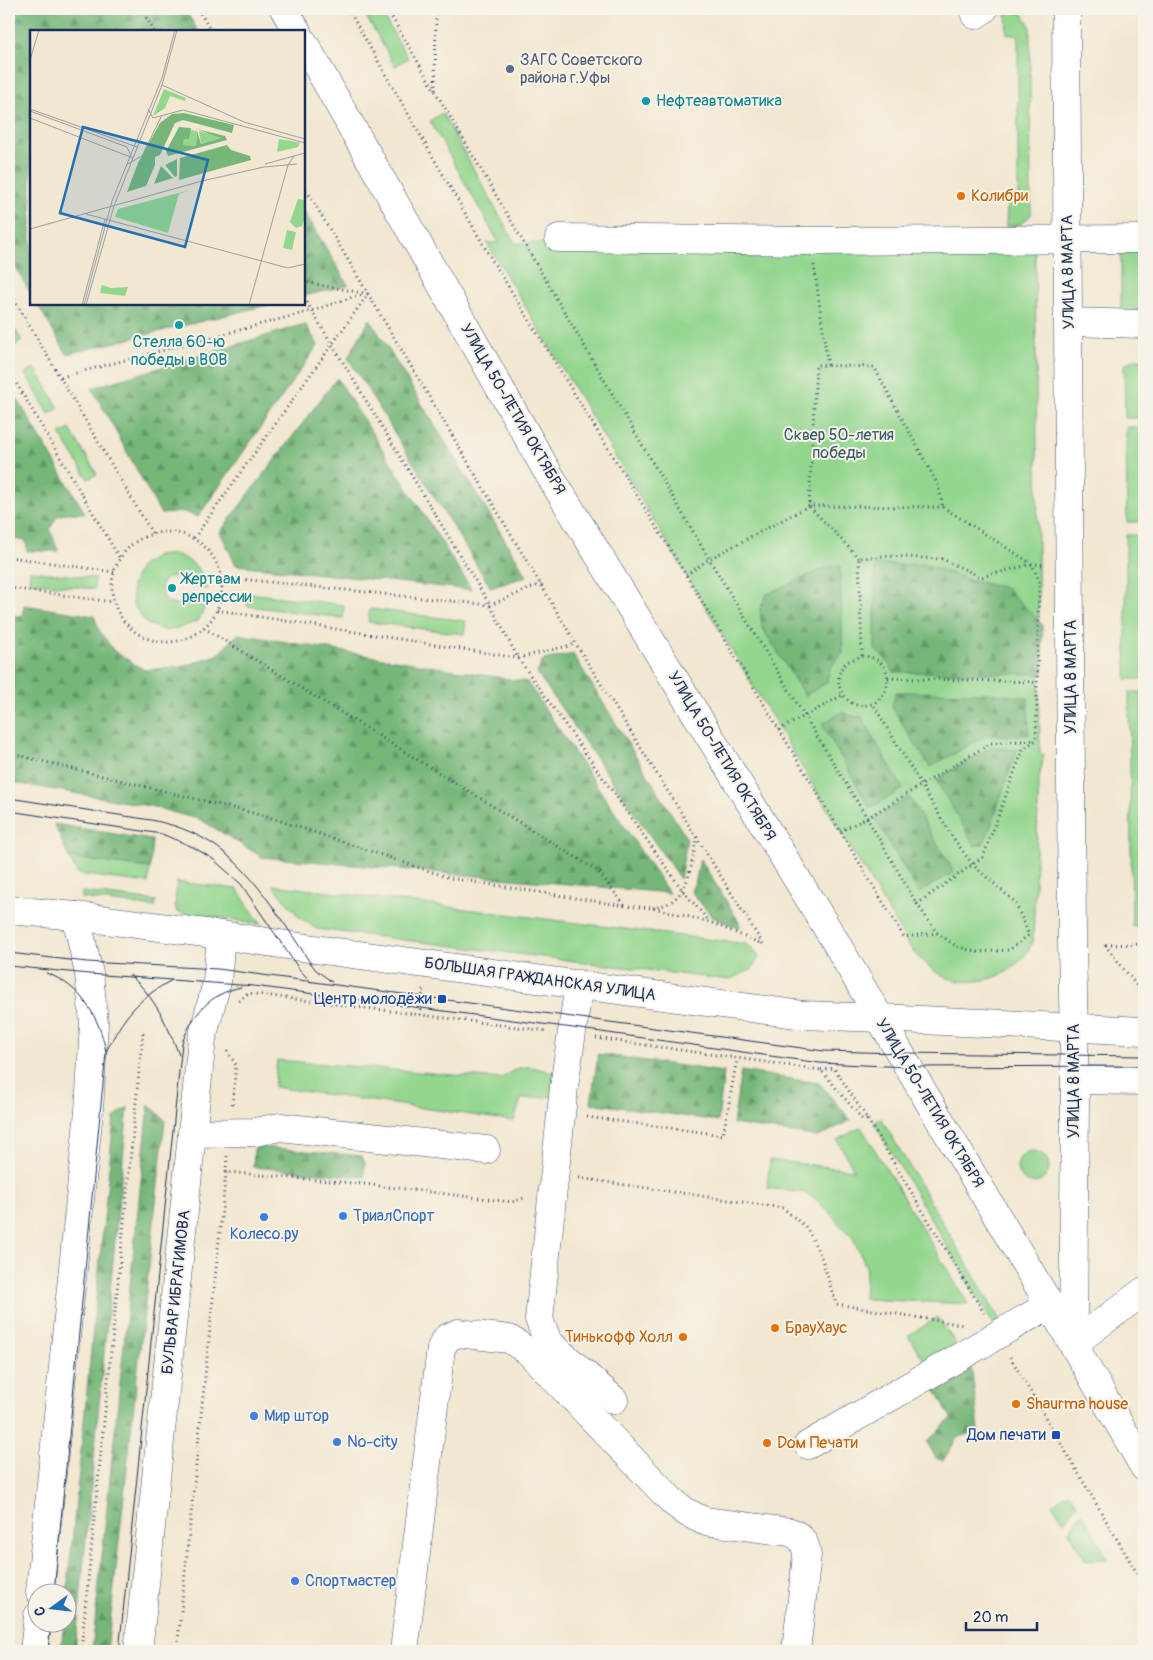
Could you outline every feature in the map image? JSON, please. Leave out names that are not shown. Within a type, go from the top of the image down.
[{"type":"main road","points":[[284,9],[296,30]]},
{"type":"main road","name":"УЛИЦА 8 МАРТА","points":[[1066,9],[1075,1080],[1074,1344]]},
{"type":"main road","name":"УЛИЦА 50-ЛЕТИЯ ОКТЯБРЯ","points":[[305,45],[547,470],[835,941],[1074,1344],[1144,1467]]},
{"type":"main road","points":[[560,238],[810,241],[1144,239]]},
{"type":"main road","points":[[1069,322],[1144,324]]},
{"type":"main road","name":"БОЛЬШАЯ ГРАЖДАНСКАЯ УЛИЦА","points":[[9,910],[76,916],[221,935],[803,1015],[1144,1032]]},
{"type":"main road","points":[[41,1582],[89,1110],[94,1023],[90,978],[76,916]]},
{"type":"main road","name":"БУЛЬВАР ИБРАГИМОВА","points":[[138,1651],[202,1039],[216,982],[221,935]]},
{"type":"main road","points":[[579,984],[564,1086],[539,1319],[548,1342],[614,1400]]},
{"type":"main road","points":[[1075,1080],[1144,1081]]},
{"type":"main road","points":[[192,1133],[255,1132],[280,1127],[486,1150]]},
{"type":"main road","points":[[1074,1344],[1144,1292]]},
{"type":"main road","points":[[808,1446],[995,1332],[1050,1305]]},
{"type":"main road","points":[[404,1651],[441,1348],[447,1338],[458,1333],[509,1339],[528,1350],[678,1507],[691,1516],[704,1521],[790,1532],[801,1538],[807,1548],[807,1555],[796,1651]]},
{"type":"main road","points":[[34,1651],[36,1632]]},
{"type":"path","points":[[141,9],[153,30]]},
{"type":"path","points":[[198,9],[210,30]]},
{"type":"path","points":[[348,9],[492,260],[686,575],[904,937],[937,933]]},
{"type":"path","points":[[387,9],[709,559],[867,818],[917,904],[937,933],[956,946],[976,952],[1009,950],[1029,935],[1016,902],[973,865],[953,838],[873,704]]},
{"type":"path","points":[[435,91],[436,9]]},
{"type":"path","points":[[9,753],[269,817],[450,878],[625,906],[653,908],[710,922],[763,944],[576,644],[305,188]]},
{"type":"path","points":[[810,241],[828,366]]},
{"type":"path","points":[[305,282],[368,294]]},
{"type":"path","points":[[9,291],[152,533]]},
{"type":"path","points":[[60,377],[311,311],[368,294]]},
{"type":"path","points":[[194,538],[368,294]]},
{"type":"path","points":[[305,300],[490,605],[518,658],[683,891],[710,922]]},
{"type":"path","points":[[862,656],[859,558],[809,506],[816,365],[874,367],[938,485],[942,507]]},
{"type":"path","points":[[9,371],[119,557]]},
{"type":"path","points":[[686,575],[709,559],[809,506],[942,507],[1032,564],[1039,581],[1036,740]]},
{"type":"path","points":[[171,531],[194,538],[209,550],[220,570],[223,589],[214,617],[204,628],[188,639],[169,643],[144,638],[128,627],[121,619],[113,602],[111,582],[119,557],[132,543],[152,533],[171,531]]},
{"type":"path","points":[[859,558],[886,556],[942,559],[982,578],[1032,564],[1070,566]]},
{"type":"path","points":[[9,557],[114,572]]},
{"type":"path","points":[[221,577],[490,605],[541,584]]},
{"type":"path","points":[[9,588],[113,602]]},
{"type":"path","points":[[217,610],[518,658],[576,644]]},
{"type":"path","points":[[204,628],[598,871],[625,906]]},
{"type":"path","points":[[862,656],[877,659],[885,667],[888,678],[887,690],[880,700],[873,704],[855,705],[843,695],[839,681],[841,669],[845,663],[862,656]]},
{"type":"path","points":[[888,678],[1037,682]]},
{"type":"path","points":[[780,730],[843,695]]},
{"type":"path","points":[[840,831],[867,818],[991,743],[1036,740]]},
{"type":"path","points":[[917,904],[983,857],[1022,749],[1036,740]]},
{"type":"path","points":[[653,908],[672,902],[683,891],[689,875],[697,837]]},
{"type":"path","points":[[1144,944],[1105,944],[1144,996]]},
{"type":"path","points":[[420,1015],[423,990],[432,991]]},
{"type":"path","points":[[235,1004],[248,993],[572,1035],[821,1070],[834,1068],[868,1120],[1034,1395],[1144,1585]]},
{"type":"path","points":[[81,1651],[143,1032]]},
{"type":"path","points":[[177,1651],[236,1065],[224,1045]]},
{"type":"path","points":[[580,1116],[722,1135],[737,1059]]},
{"type":"path","points":[[821,1070],[862,1119],[868,1120]]},
{"type":"path","points":[[226,1172],[364,1184],[512,1202],[553,1189],[573,1177],[783,1208],[807,1228],[822,1259],[836,1304],[995,1332]]},
{"type":"path","points":[[1144,1219],[1144,1292]]},
{"type":"green space","points":[[9,9],[185,9],[197,30],[30,30],[30,292],[9,256]]},
{"type":"green space","points":[[362,9],[379,9],[408,58],[395,66]]},
{"type":"green space","points":[[1006,9],[1023,14],[1030,26],[1031,215],[1021,224],[1006,227],[1007,200],[1018,196],[1018,36],[1007,34]]},
{"type":"green space","name":"Сквер 50-летия победы","points":[[442,113],[515,243],[1035,247],[1040,754],[1044,754],[1039,779],[1033,942],[1024,957],[1013,968],[986,980],[956,980],[938,973],[913,952],[487,243],[499,243],[430,121]]},
{"type":"green space","points":[[305,213],[348,285],[305,296]]},
{"type":"green space","points":[[1144,245],[1144,321],[1121,321],[1121,252]]},
{"type":"green space","points":[[38,305],[268,305],[67,354]]},
{"type":"green space","points":[[370,319],[527,576],[491,588],[348,358]]},
{"type":"green space","points":[[9,320],[22,341],[13,347],[9,340]]},
{"type":"green space","points":[[305,324],[318,345],[198,517],[184,512],[161,514],[92,388]]},
{"type":"green space","points":[[1134,359],[1142,359],[1143,418],[1125,418],[1124,365]]},
{"type":"green space","points":[[35,368],[59,408],[49,414],[25,373]]},
{"type":"green space","points":[[337,378],[472,590],[236,565],[220,532]]},
{"type":"green space","points":[[9,385],[85,513],[67,513],[57,516],[50,529],[58,551],[27,551],[26,541],[9,538]]},
{"type":"green space","points":[[1126,427],[1143,427],[1143,522],[1127,522]]},
{"type":"green space","points":[[70,429],[97,474],[88,479],[60,434]]},
{"type":"green space","points":[[1126,535],[1143,535],[1143,679],[1126,679]]},
{"type":"green space","points":[[176,554],[197,567],[208,589],[185,585],[184,582],[175,576],[165,579],[161,585],[165,601],[176,605],[183,601],[206,604],[199,620],[166,631],[147,624],[133,605],[132,585],[140,567],[157,556]]},
{"type":"green space","points":[[925,564],[973,581],[1006,588],[1042,624],[1043,674],[894,672],[885,658],[875,650],[875,565]]},
{"type":"green space","points":[[840,566],[843,654],[832,666],[827,682],[805,696],[762,627],[760,609],[767,594],[828,567]]},
{"type":"green space","points":[[30,571],[95,578],[94,589],[29,582]]},
{"type":"green space","points":[[249,593],[344,605],[343,618],[247,606]]},
{"type":"green space","points":[[24,605],[94,616],[99,630],[114,651],[144,670],[184,666],[217,655],[238,634],[527,682],[669,893],[262,857],[201,820],[150,806],[9,782],[9,615],[22,616]]},
{"type":"green space","points":[[370,609],[466,621],[464,634],[368,622]]},
{"type":"green space","points":[[573,654],[687,839],[680,879],[537,673],[543,660]]},
{"type":"green space","points":[[896,692],[988,693],[1028,698],[1029,735],[987,735],[930,767],[892,707]]},
{"type":"green space","points":[[1129,692],[1141,692],[1144,926],[1132,926]]},
{"type":"green space","points":[[842,712],[851,716],[862,717],[903,789],[870,808],[822,724]]},
{"type":"green space","points":[[990,748],[1017,750],[988,834],[983,844],[975,846],[936,780]]},
{"type":"green space","points":[[909,797],[954,872],[919,893],[875,818]]},
{"type":"green space","points":[[54,824],[152,840],[150,868],[69,858]]},
{"type":"green space","points":[[69,858],[150,868],[148,883],[78,874]]},
{"type":"green space","points":[[700,859],[738,920],[739,928],[712,917],[691,891],[696,880]]},
{"type":"green space","points":[[177,882],[237,889],[261,924],[177,912],[175,906]]},
{"type":"green space","points":[[273,885],[746,944],[759,957],[751,970],[728,980],[316,929],[298,916]]},
{"type":"green space","points":[[82,892],[156,901],[155,907],[82,898]]},
{"type":"green space","points":[[598,1054],[724,1072],[718,1121],[591,1103]]},
{"type":"green space","points":[[277,1060],[501,1079],[516,1069],[523,1067],[535,1068],[558,1075],[556,1096],[521,1099],[514,1121],[274,1087]]},
{"type":"green space","points":[[741,1071],[819,1083],[851,1120],[818,1137],[733,1124]]},
{"type":"green space","points":[[149,1104],[165,1120],[107,1651],[92,1651]]},
{"type":"green space","points":[[128,1107],[78,1620],[78,1582],[68,1582],[114,1118]]},
{"type":"green space","points":[[881,1118],[1000,1320],[993,1324],[874,1123]]},
{"type":"green space","points":[[861,1127],[968,1304],[864,1299],[866,1267],[853,1238],[816,1199],[804,1193],[767,1188],[770,1160],[854,1170],[837,1140]]},
{"type":"green space","points":[[261,1147],[362,1156],[365,1163],[364,1177],[253,1167],[254,1149]]},
{"type":"green space","points":[[1033,1151],[1039,1152],[1044,1156],[1048,1161],[1048,1173],[1044,1178],[1039,1182],[1033,1183],[1027,1182],[1022,1178],[1018,1173],[1017,1167],[1018,1161],[1022,1156],[1027,1152]]},
{"type":"green space","points":[[938,1317],[956,1344],[926,1363],[908,1336]]},
{"type":"green space","points":[[971,1364],[979,1430],[957,1438],[943,1461],[936,1458],[927,1442],[951,1418],[934,1386]]},
{"type":"green space","points":[[1069,1492],[1077,1504],[1064,1522],[1052,1504]]},
{"type":"green space","points":[[1082,1513],[1108,1559],[1085,1560],[1069,1531]]},
{"type":"green space","points":[[63,1632],[77,1632],[75,1651],[61,1651]]},
{"type":"tram line","points":[[9,798],[151,820],[173,825],[209,842],[239,865],[252,879],[309,961],[316,970],[332,982]]},
{"type":"tram line","points":[[9,811],[162,834],[193,847],[213,859],[241,884],[299,969],[311,982]]},
{"type":"tram line","points":[[9,953],[87,962],[218,969],[824,1051],[1144,1056]]},
{"type":"tram line","points":[[9,966],[254,986],[820,1063],[908,1067],[1144,1066]]},
{"type":"tram line","points":[[46,973],[58,978],[69,986],[87,1004],[99,1027],[106,1052],[55,1582]]},
{"type":"tram line","points":[[130,975],[139,983],[153,1002],[170,1033],[179,1055]]},
{"type":"tram line","points":[[106,1052],[132,1010],[149,994],[172,980]]},
{"type":"tram line","points":[[119,1651],[182,1043],[197,1014],[211,1000],[230,990],[241,987]]},
{"type":"tram line","points":[[48,1651],[50,1632]]},
{"type":"place","name":"ЗАГС Советского района г.Уфы","points":[[510,69]]},
{"type":"place","name":"Нефтеавтоматика","points":[[646,101]]},
{"type":"place","name":"Колибри","points":[[961,196]]},
{"type":"place","name":"Стелла 60-ю победы в ВОВ","points":[[179,325]]},
{"type":"place","name":"Жертвам репрессии","points":[[172,588]]},
{"type":"place","name":"Центр молодёжи","points":[[442,999]]},
{"type":"place","name":"ТриалСпорт","points":[[343,1216]]},
{"type":"place","name":"Колесо.ру","points":[[264,1217]]},
{"type":"place","name":"БрауХаус","points":[[775,1328]]},
{"type":"place","name":"Тинькофф Холл","points":[[683,1337]]},
{"type":"place","name":"Shaurma house","points":[[1016,1404]]},
{"type":"place","name":"Мир штор","points":[[254,1416]]},
{"type":"place","name":"Дом печати","points":[[1056,1435]]},
{"type":"place","name":"No-city","points":[[337,1442]]},
{"type":"place","name":"Dом Печати","points":[[767,1443]]},
{"type":"place","name":"Спортмастер","points":[[295,1581]]}]
